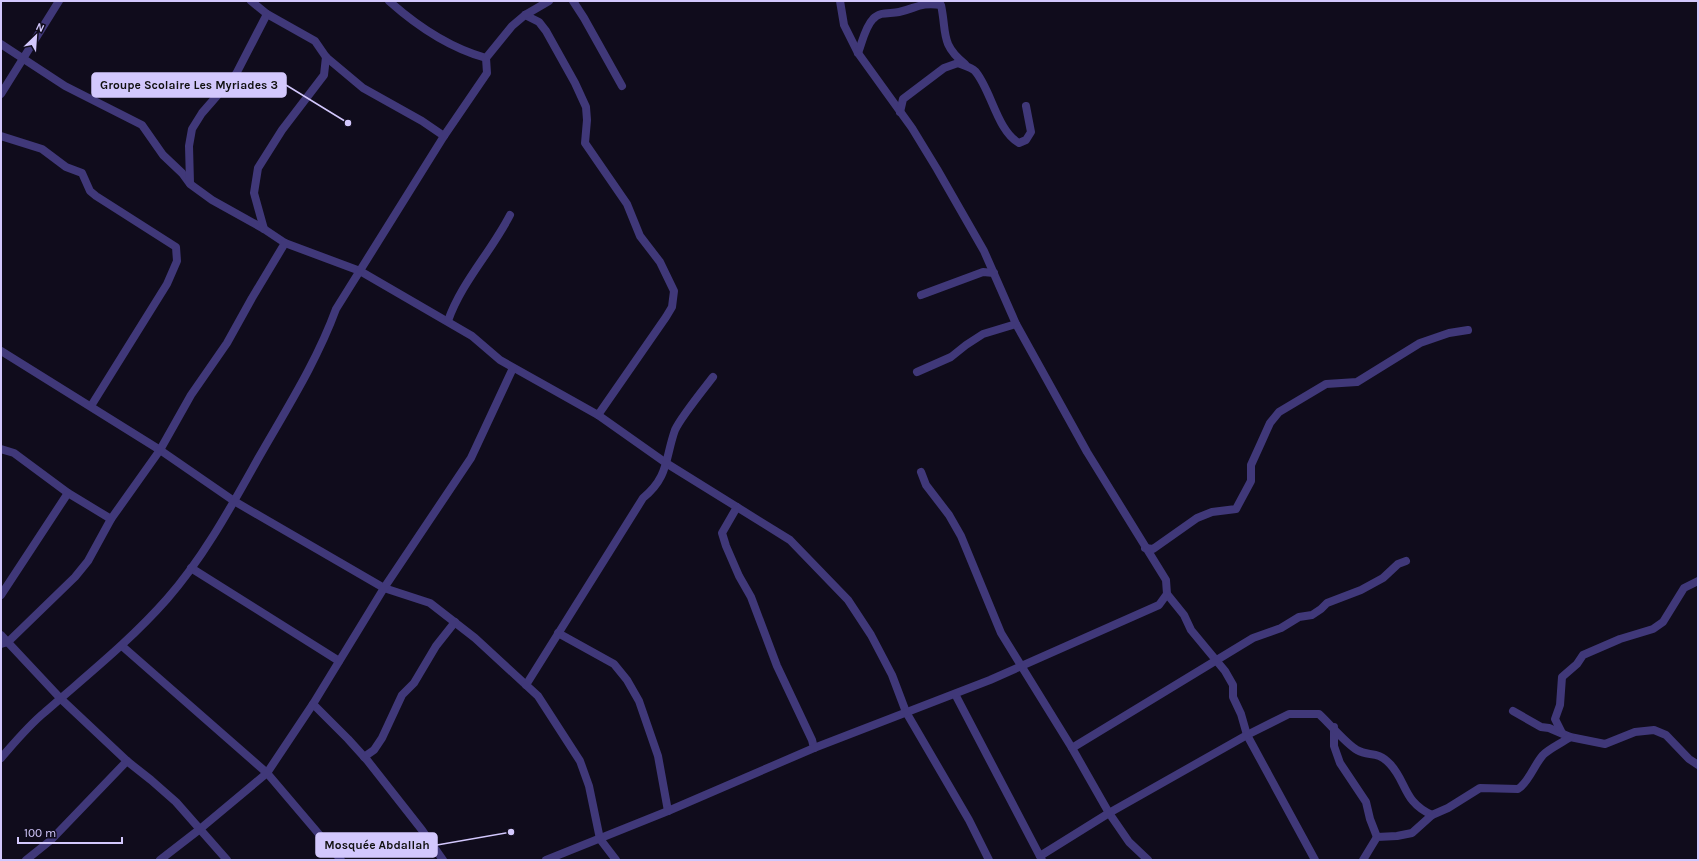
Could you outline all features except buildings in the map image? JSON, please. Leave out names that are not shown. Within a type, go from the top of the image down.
[{"type":"street","points":[[1,94],[59,1]]},
{"type":"street","points":[[251,1],[267,14],[315,41],[326,57],[363,88],[422,121],[444,136]]},
{"type":"street","points":[[389,1],[436,36],[469,53],[486,58]]},
{"type":"street","points":[[1,758],[44,712],[122,646],[168,598],[191,568],[234,501],[301,384],[328,331],[336,309],[444,136],[487,73],[486,58],[512,26],[525,15],[549,1]]},
{"type":"street","points":[[573,1],[622,86]]},
{"type":"street","points":[[840,1],[844,25],[858,53],[912,128],[984,251],[1016,324],[1087,452],[1166,580],[1167,594],[1184,615],[1191,630],[1215,661],[1225,671],[1233,685],[1234,697],[1247,735],[1315,860]]},
{"type":"street","points":[[858,53],[873,19],[883,13],[899,12],[928,3],[941,6],[946,44],[955,56],[974,70],[1005,129],[1012,139],[1019,143],[1026,140],[1031,132],[1026,106]]},
{"type":"street","points":[[190,184],[189,146],[192,129],[202,113],[236,74],[267,14]]},
{"type":"street","points":[[525,15],[539,22],[546,31],[575,82],[586,107],[587,120],[585,143],[627,204],[640,236],[660,262],[674,291],[672,307],[598,415]]},
{"type":"street","points":[[1,44],[65,86],[142,125],[163,155],[182,173],[190,184],[212,200],[264,229],[285,244],[360,271],[448,321],[472,336],[500,360],[598,415],[666,463],[790,540],[848,600],[871,635],[892,675],[906,712],[969,820],[989,860]]},
{"type":"street","points":[[264,229],[254,193],[258,168],[282,130],[324,75],[326,57]]},
{"type":"street","points":[[900,112],[904,99],[944,68],[958,63],[974,70]]},
{"type":"street","points":[[1,136],[42,149],[66,167],[82,173],[90,191],[96,196],[176,247],[177,261],[167,284],[91,406]]},
{"type":"street","points":[[448,321],[454,304],[492,249],[510,216]]},
{"type":"street","points":[[5,643],[75,577],[88,561],[111,519],[160,450],[191,395],[227,343],[285,244]]},
{"type":"street","points":[[921,295],[983,272],[994,273]]},
{"type":"street","points":[[917,372],[951,357],[966,344],[983,334],[1016,324]]},
{"type":"street","points":[[1145,548],[1153,549],[1197,518],[1212,512],[1236,509],[1251,481],[1251,465],[1270,423],[1279,412],[1326,384],[1357,382],[1420,343],[1449,333],[1468,330]]},
{"type":"street","points":[[1,351],[160,450],[234,501],[384,588],[430,603],[455,622],[538,696],[580,761],[589,786],[600,838],[616,860]]},
{"type":"street","points":[[160,860],[267,773],[313,704],[384,588],[471,458],[513,368]]},
{"type":"street","points":[[526,685],[643,498],[660,480],[676,429],[713,377]]},
{"type":"street","points":[[1,449],[14,453],[68,493],[111,519]]},
{"type":"street","points":[[921,472],[926,485],[949,515],[961,536],[1001,633],[1072,748],[1109,814],[1129,842],[1148,860]]},
{"type":"street","points":[[1,595],[68,493]]},
{"type":"street","points":[[737,506],[722,533],[726,546],[751,597],[777,666],[812,740],[814,748]]},
{"type":"street","points":[[1072,748],[1253,638],[1281,628],[1299,617],[1312,615],[1327,603],[1361,590],[1383,578],[1398,564],[1406,561]]},
{"type":"street","points":[[191,568],[339,661]]},
{"type":"street","points":[[1562,733],[1555,719],[1560,705],[1562,677],[1567,671],[1577,664],[1583,655],[1620,639],[1653,629],[1663,622],[1684,588],[1698,581]]},
{"type":"street","points":[[546,860],[668,811],[814,748],[955,694],[1021,666],[1158,605],[1167,594]]},
{"type":"street","points":[[364,757],[374,750],[382,738],[402,695],[414,683],[436,646],[455,622]]},
{"type":"street","points":[[558,633],[614,664],[627,680],[639,701],[658,756],[668,811]]},
{"type":"street","points":[[1,635],[5,643],[61,699],[127,761],[176,802],[227,860]]},
{"type":"street","points":[[122,646],[267,773],[341,860]]},
{"type":"street","points":[[955,694],[1041,858],[1109,814],[1247,735],[1290,714],[1319,714],[1357,750],[1379,755],[1391,764],[1410,799],[1422,810],[1432,815]]},
{"type":"street","points":[[313,704],[364,757],[422,830],[442,860]]},
{"type":"street","points":[[1514,711],[1541,727],[1570,737],[1604,744],[1635,732],[1654,730],[1666,735],[1689,759],[1698,765]]},
{"type":"street","points":[[1334,727],[1334,746],[1340,763],[1366,802],[1370,819],[1377,837]]},
{"type":"street","points":[[1363,860],[1377,837],[1388,835],[1397,836],[1412,833],[1432,815],[1448,808],[1480,788],[1518,789],[1522,786],[1532,768],[1544,754],[1570,737]]},
{"type":"street","points":[[26,860],[51,840],[127,761]]},
{"type":"place","name":"Groupe Scolaire Les Myriades 3","points":[[348,123]]},
{"type":"place","name":"Mosquée Abdallah","points":[[511,832]]}]
